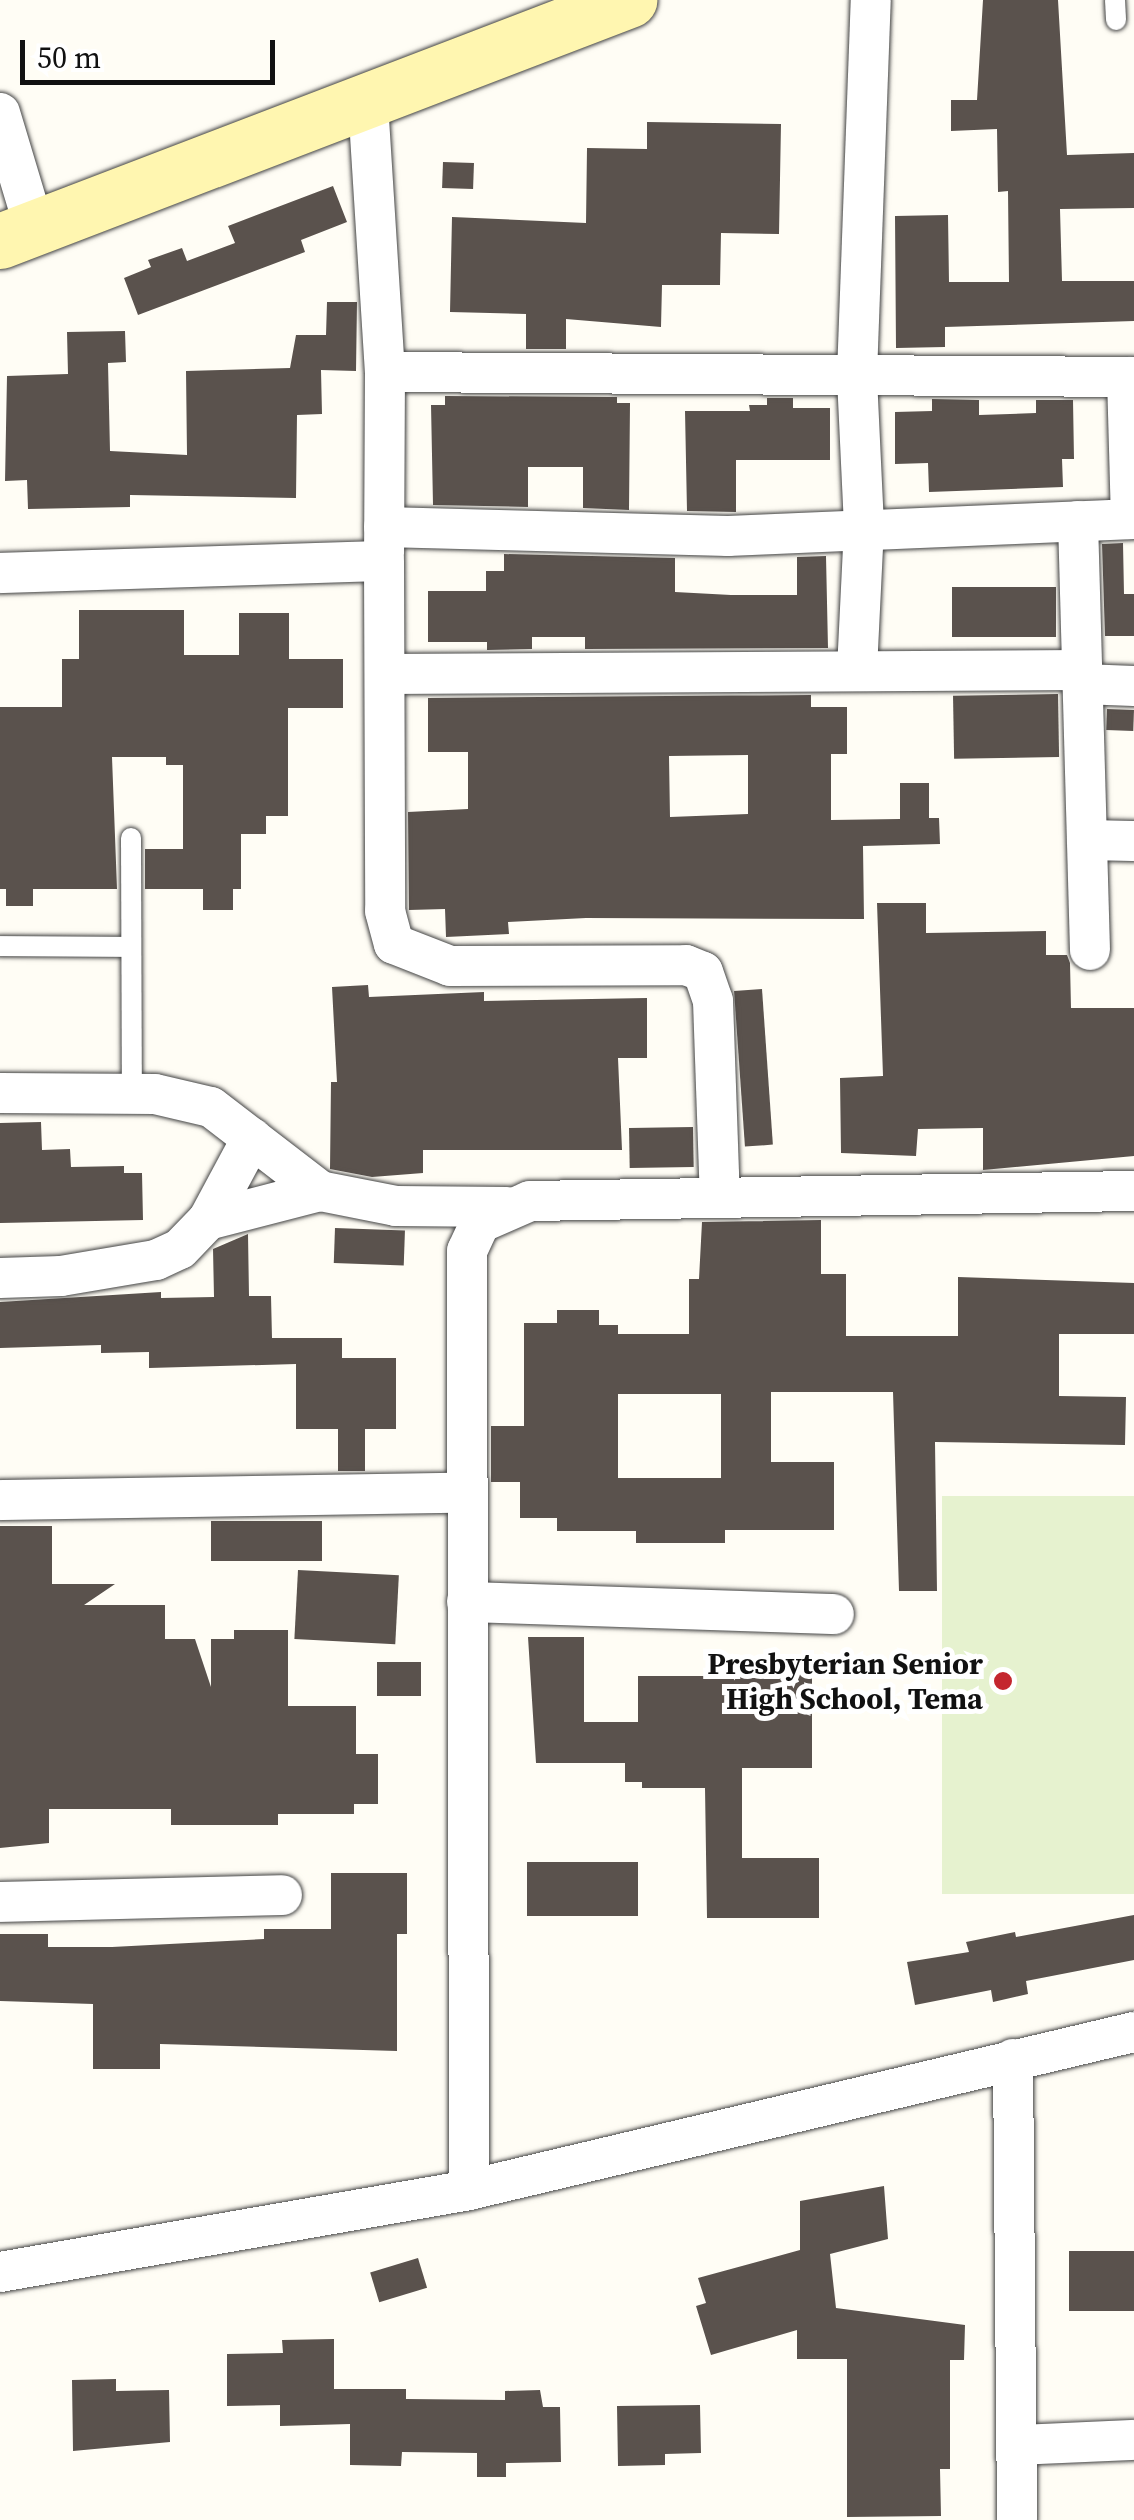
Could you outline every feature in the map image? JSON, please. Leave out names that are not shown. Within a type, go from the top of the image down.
[{"type":"street","points":[[0,113],[17,234],[368,103],[541,16],[629,0]]},
{"type":"street","points":[[858,670],[864,526],[857,375],[871,0]]},
{"type":"street","points":[[368,103],[384,372],[384,910],[394,944],[450,966],[686,965],[703,972],[713,1001],[720,1197]]},
{"type":"street","points":[[0,573],[384,544],[728,536],[864,526],[1132,519],[1130,378],[384,372]]},
{"type":"street","points":[[1078,521],[1090,950]]},
{"type":"street","points":[[386,674],[858,670],[1082,677],[1134,686]]},
{"type":"street","points":[[1087,840],[1134,842]]},
{"type":"street","points":[[0,1092],[132,1094],[211,1107],[320,1191]]},
{"type":"street","points":[[0,1278],[156,1260],[180,1249],[208,1220],[252,1138]]},
{"type":"street","points":[[208,1220],[320,1191],[396,1206],[506,1207],[530,1201],[1134,1190]]},
{"type":"street","points":[[470,2190],[467,1251],[480,1223],[506,1207]]},
{"type":"street","points":[[0,1500],[466,1493]]},
{"type":"street","points":[[466,1602],[834,1614]]},
{"type":"street","points":[[0,1902],[282,1895]]},
{"type":"street","points":[[0,2272],[470,2190],[1134,2032]]},
{"type":"street","points":[[1012,2059],[1017,2520]]},
{"type":"street","points":[[1018,2445],[1134,2440]]},
{"type":"lane","points":[[131,838],[132,1094]]},
{"type":"lane","points":[[0,946],[130,947]]},
{"type":"green space","points":[[942,1496],[1134,1496],[1134,1894],[942,1894]]},
{"type":"building","points":[[983,0],[1058,0],[1067,155],[1134,153],[1134,208],[1060,209],[1062,281],[1134,281],[1134,321],[945,327],[945,347],[896,348],[895,216],[948,215],[949,282],[1009,282],[1008,191],[998,192],[997,129],[951,131],[951,100],[977,100]]},
{"type":"building","points":[[647,122],[781,124],[779,234],[721,233],[720,285],[662,285],[661,327],[566,319],[566,349],[526,349],[526,314],[450,312],[452,217],[586,223],[587,148],[647,149]]},
{"type":"building","points":[[443,162],[474,163],[473,189],[442,188]]},
{"type":"building","points":[[333,186],[347,222],[301,240],[305,252],[138,315],[124,278],[151,267],[148,260],[182,248],[187,261],[235,243],[228,226]]},
{"type":"building","points":[[327,302],[357,302],[356,371],[321,370],[322,414],[297,415],[296,498],[130,495],[130,507],[28,509],[27,480],[5,481],[7,376],[68,374],[67,332],[125,331],[126,362],[108,363],[110,451],[187,455],[186,371],[290,368],[296,335],[326,335]]},
{"type":"building","points":[[445,396],[617,397],[617,403],[630,403],[629,510],[583,508],[583,467],[528,467],[528,507],[433,505],[431,405],[445,405]]},
{"type":"building","points":[[767,398],[793,398],[793,408],[830,408],[830,460],[736,460],[736,512],[687,511],[685,411],[750,411],[749,405],[767,405]]},
{"type":"building","points":[[932,399],[979,400],[979,415],[1036,413],[1036,400],[1073,400],[1074,459],[1062,459],[1063,487],[929,492],[928,463],[895,464],[895,412],[932,411]]},
{"type":"building","points":[[1123,543],[1124,594],[1134,594],[1134,636],[1105,636],[1102,544]]},
{"type":"building","points":[[504,554],[675,558],[675,592],[731,595],[797,595],[797,557],[826,556],[828,648],[585,649],[585,637],[532,637],[532,649],[487,650],[487,642],[428,642],[428,591],[486,591],[486,571],[504,571]]},
{"type":"building","points":[[952,587],[1056,587],[1056,637],[952,637]]},
{"type":"building","points":[[79,610],[184,610],[184,655],[239,655],[239,613],[289,613],[289,659],[343,659],[343,708],[288,708],[288,816],[266,816],[266,834],[241,834],[241,889],[233,889],[233,910],[203,910],[203,889],[145,889],[145,849],[183,849],[183,765],[166,765],[166,757],[112,757],[117,889],[33,889],[33,906],[6,906],[6,889],[0,889],[0,707],[62,707],[62,659],[79,659]]},
{"type":"building","points":[[1058,694],[1059,757],[954,759],[953,696]]},
{"type":"building","points":[[811,695],[811,707],[847,707],[847,754],[831,754],[831,820],[900,819],[900,783],[929,783],[929,818],[939,818],[940,844],[863,846],[864,919],[586,918],[508,922],[509,934],[446,937],[445,909],[409,910],[408,812],[468,809],[468,752],[428,752],[428,698]],"holes":[[[748,755],[748,814],[670,817],[669,756]]]},
{"type":"building","points":[[1107,709],[1134,710],[1133,731],[1106,730]]},
{"type":"building","points":[[877,903],[926,903],[926,933],[1046,931],[1046,955],[1067,955],[1070,963],[1071,1008],[1134,1008],[1134,1156],[983,1170],[983,1128],[918,1129],[916,1156],[841,1153],[840,1078],[883,1076]]},
{"type":"building","points":[[368,985],[369,997],[484,992],[484,1001],[647,998],[647,1058],[618,1058],[622,1150],[423,1150],[423,1173],[372,1177],[330,1169],[331,1082],[337,1082],[332,987]]},
{"type":"building","points":[[762,989],[773,1145],[745,1147],[734,991]]},
{"type":"building","points":[[41,1122],[42,1150],[70,1149],[71,1167],[124,1166],[124,1173],[142,1173],[143,1220],[0,1223],[0,1123]]},
{"type":"building","points":[[693,1127],[694,1167],[630,1168],[629,1128]]},
{"type":"building","points":[[821,1220],[821,1274],[846,1274],[846,1336],[958,1336],[958,1277],[1134,1283],[1134,1334],[1059,1334],[1059,1396],[1126,1397],[1125,1445],[935,1442],[937,1591],[899,1591],[893,1392],[771,1392],[771,1462],[834,1462],[834,1530],[725,1530],[725,1543],[636,1543],[636,1531],[557,1531],[557,1518],[520,1518],[520,1482],[491,1482],[491,1426],[524,1426],[524,1323],[557,1323],[557,1310],[599,1310],[599,1325],[618,1325],[618,1334],[689,1334],[689,1279],[699,1279],[702,1222]],"holes":[[[618,1394],[721,1394],[721,1478],[618,1478]]]},
{"type":"building","points":[[335,1228],[405,1230],[404,1265],[334,1263]]},
{"type":"building","points":[[248,1234],[249,1296],[271,1296],[272,1338],[342,1338],[342,1358],[396,1358],[396,1429],[365,1429],[365,1471],[338,1471],[338,1429],[296,1429],[296,1364],[149,1368],[149,1352],[101,1353],[101,1345],[0,1348],[0,1302],[161,1292],[161,1298],[214,1297],[213,1249]]},
{"type":"building","points":[[211,1521],[322,1521],[322,1561],[211,1561]]},
{"type":"building","points":[[0,1526],[52,1526],[52,1584],[115,1584],[84,1605],[165,1605],[165,1639],[195,1639],[211,1687],[211,1639],[234,1639],[234,1630],[288,1630],[288,1706],[356,1706],[356,1754],[378,1754],[378,1804],[354,1804],[354,1814],[278,1814],[278,1825],[171,1825],[171,1809],[49,1809],[49,1843],[0,1848]]},
{"type":"building","points":[[298,1570],[399,1575],[395,1644],[294,1639]]},
{"type":"building","points":[[528,1637],[584,1637],[584,1722],[638,1722],[638,1676],[706,1676],[706,1662],[812,1662],[812,1768],[742,1768],[742,1858],[819,1858],[819,1918],[707,1918],[705,1788],[642,1788],[642,1782],[625,1782],[625,1763],[536,1763]]},
{"type":"building","points":[[377,1662],[421,1662],[421,1696],[377,1696]]},
{"type":"building","points":[[527,1862],[638,1862],[638,1916],[527,1916]]},
{"type":"building","points":[[331,1873],[407,1873],[407,1934],[397,1934],[397,2051],[160,2044],[160,2069],[93,2069],[93,2004],[0,2001],[0,1934],[48,1934],[48,1947],[112,1947],[264,1939],[264,1929],[331,1929]]},
{"type":"building","points":[[1134,1915],[1134,1960],[1026,1981],[1028,1994],[993,2002],[991,1990],[915,2005],[907,1962],[969,1952],[966,1942]]},
{"type":"building","points":[[884,2186],[888,2239],[830,2254],[836,2308],[965,2325],[964,2360],[950,2360],[950,2469],[940,2469],[941,2516],[847,2517],[847,2359],[797,2359],[797,2330],[711,2355],[696,2306],[706,2303],[698,2278],[800,2250],[800,2201]]},
{"type":"building","points":[[1069,2251],[1134,2251],[1134,2311],[1069,2311]]},
{"type":"building","points":[[418,2258],[427,2288],[379,2302],[370,2273]]},
{"type":"building","points":[[334,2339],[334,2389],[406,2389],[406,2399],[505,2400],[505,2391],[540,2390],[543,2407],[560,2407],[561,2462],[506,2463],[506,2477],[477,2477],[477,2453],[402,2452],[401,2466],[350,2465],[350,2424],[280,2426],[280,2405],[227,2406],[227,2354],[283,2353],[282,2340]]},
{"type":"building","points":[[116,2379],[116,2391],[169,2390],[170,2442],[73,2451],[72,2380]]},
{"type":"building","points":[[700,2405],[701,2453],[665,2454],[665,2465],[618,2466],[617,2406]]},
{"type":"place","name":"Presbyterian Senior High School, Tema","points":[[1003,1681]]}]
